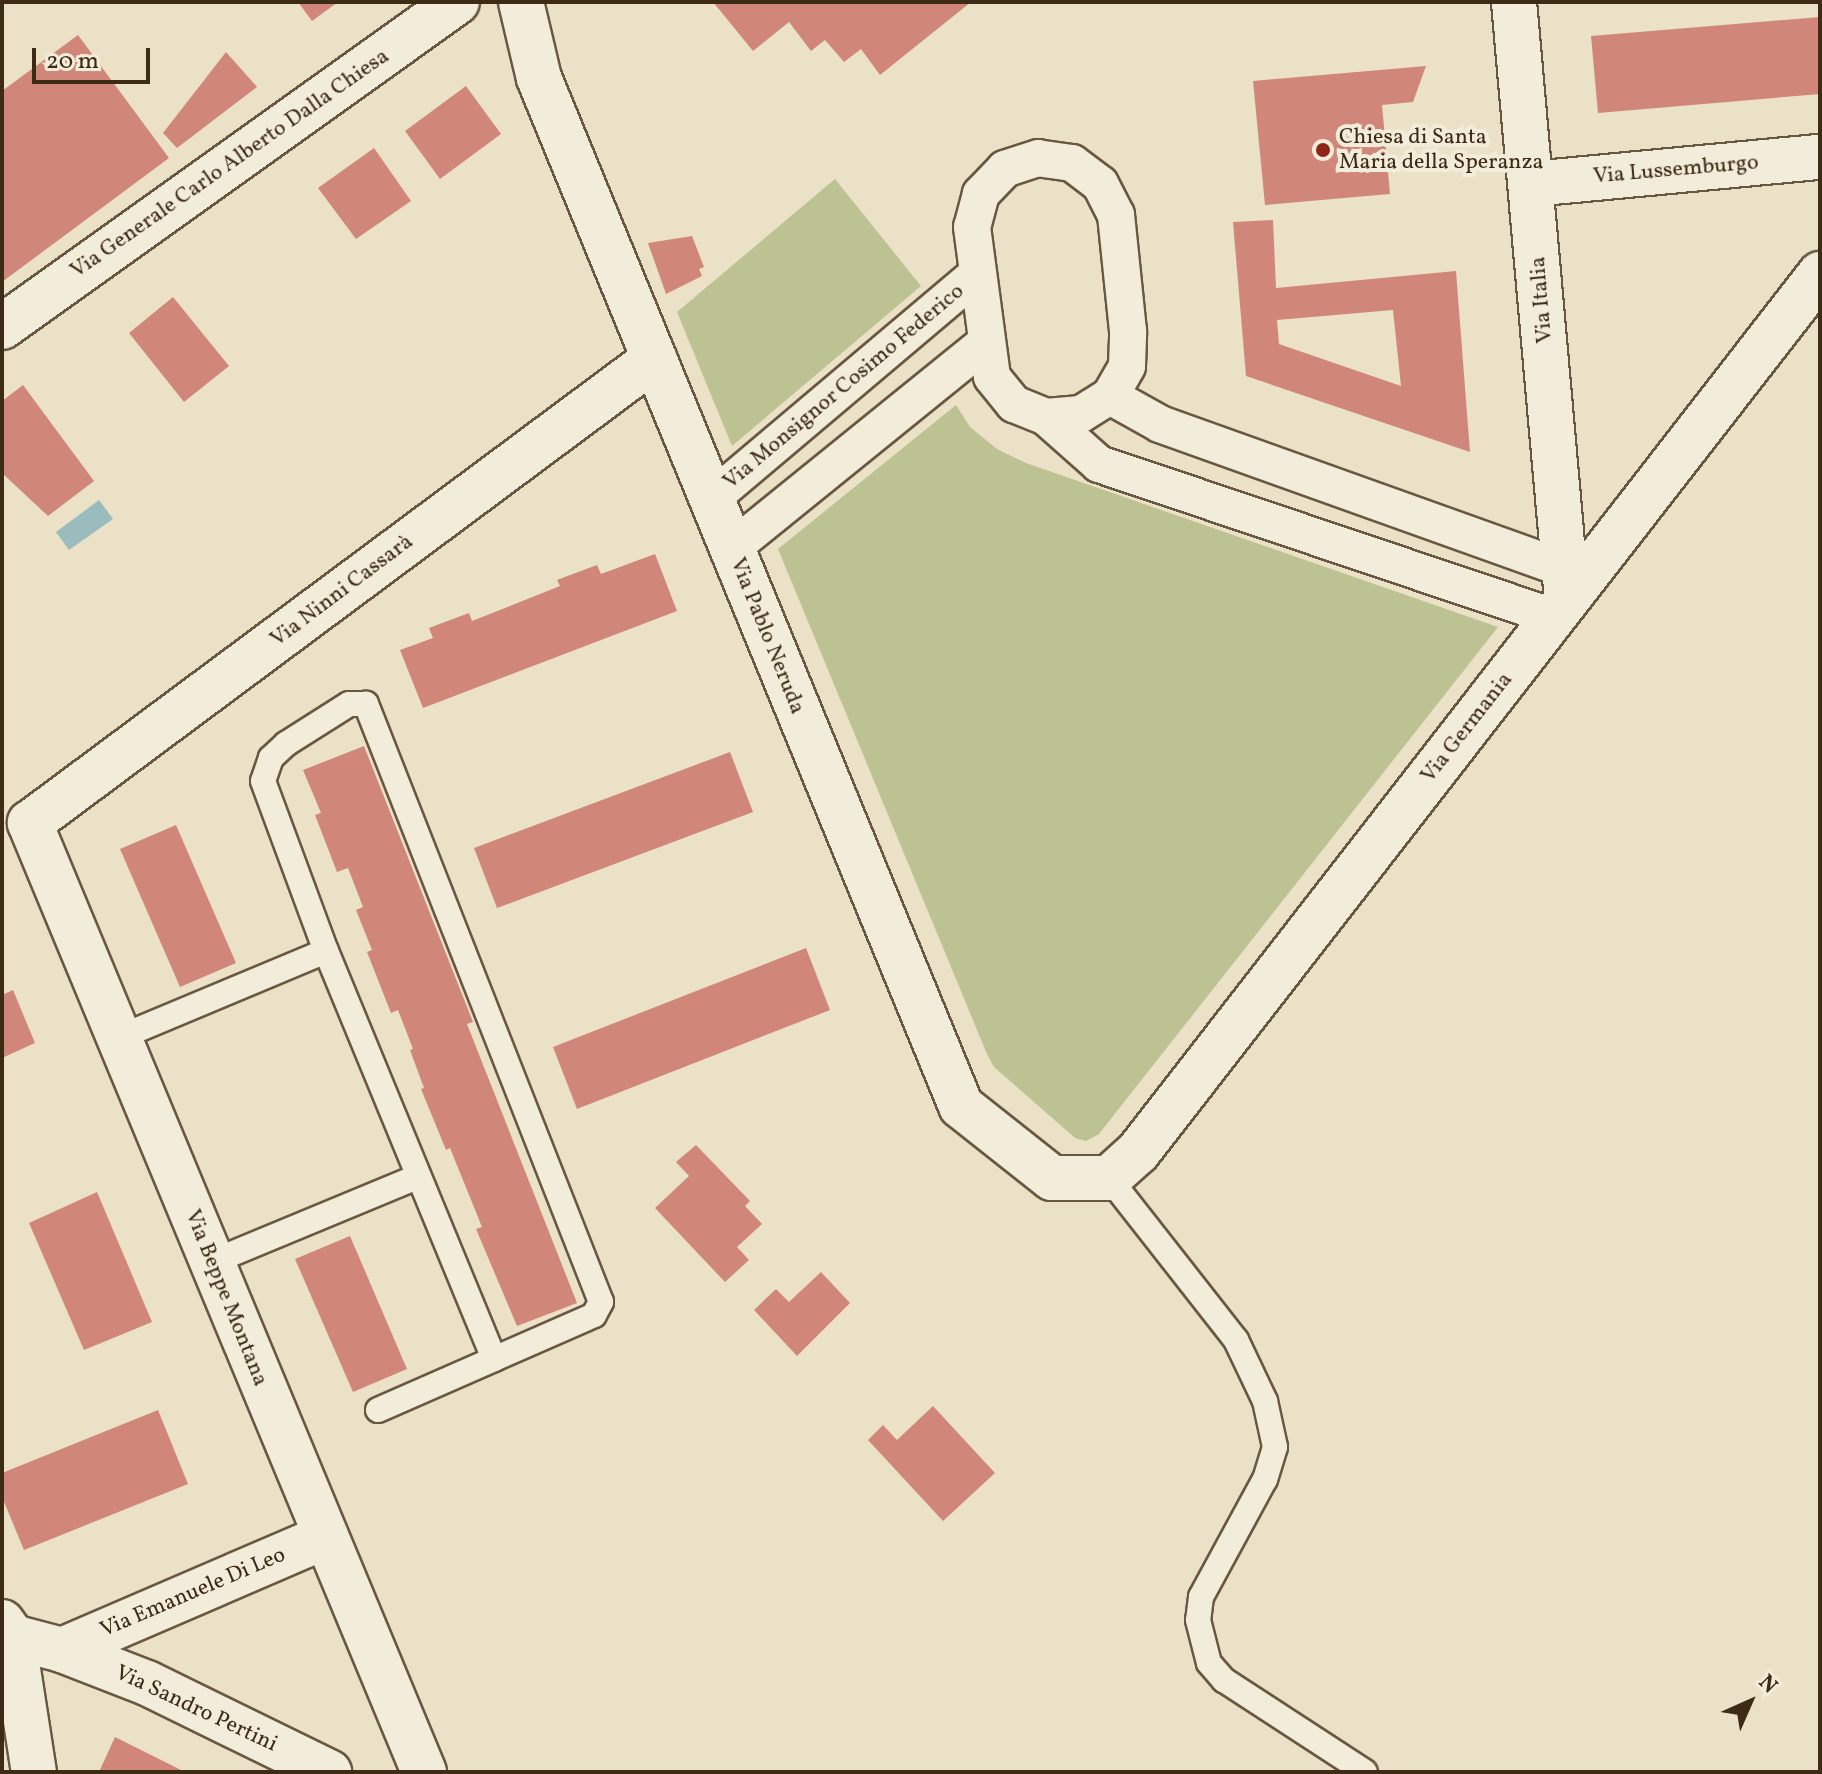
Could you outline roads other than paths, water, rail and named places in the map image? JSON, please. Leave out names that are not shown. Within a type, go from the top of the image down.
[{"type":"street","name":"Via Generale Carlo Alberto Dalla Chiesa","points":[[2,327],[457,2]]},
{"type":"street","name":"Via Pablo Neruda","points":[[521,2],[539,78],[961,1106],[1052,1178],[1109,1178]]},
{"type":"street","name":"Via Italia","points":[[1514,2],[1532,184],[1562,595]]},
{"type":"street","name":"Via Lussemburgo","points":[[1532,184],[1820,157]]},
{"type":"street","points":[[1046,417],[1081,414],[1110,396],[1127,366],[1128,331],[1116,215],[1100,184],[1072,163],[1038,158],[1005,169],[981,194],[972,227],[985,343],[992,377],[1014,404],[1046,417],[1099,464],[1562,595]]},
{"type":"street","name":"Via Monsignor Cosimo Federico","points":[[711,499],[977,274]]},
{"type":"street","name":"Via Germania","points":[[1109,1178],[1138,1152],[1562,595],[1820,274]]},
{"type":"street","points":[[731,549],[985,343]]},
{"type":"street","name":"Via Ninni Cassarà","points":[[30,823],[654,359]]},
{"type":"street","points":[[1110,396],[1160,424],[1562,595]]},
{"type":"street","name":"Via Beppe Montana","points":[[30,823],[424,1772]]},
{"type":"street","name":"Via Emanuele Di Leo","points":[[62,1650],[325,1537]]},
{"type":"street","points":[[8,1629],[34,1772]]},
{"type":"street","name":"Via Sandro Pertini","points":[[8,1629],[147,1683],[329,1772]]},
{"type":"lane","points":[[378,1410],[494,1359],[594,1315],[601,1302],[366,704],[349,704],[286,744],[271,758],[263,781],[326,951],[494,1359]]},
{"type":"lane","points":[[118,1038],[326,951]]},
{"type":"lane","points":[[212,1262],[417,1177]]},
{"type":"lane","points":[[1109,1178],[1236,1340],[1265,1401],[1275,1447],[1265,1479],[1201,1597],[1198,1620],[1209,1663],[1224,1680],[1365,1772]]},
{"type":"water","points":[[99,500],[113,519],[69,550],[56,532]]},
{"type":"place","name":"Chiesa di Santa Maria della Speranza","points":[[1323,150]]}]
